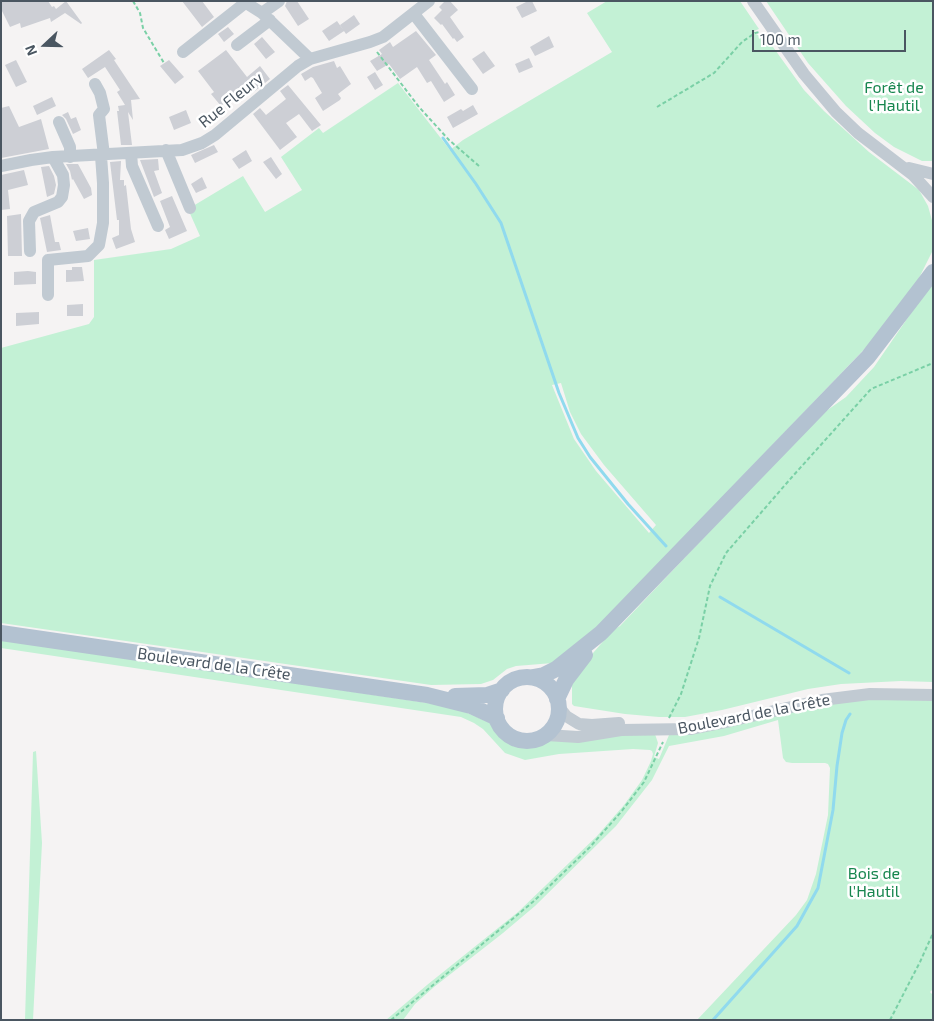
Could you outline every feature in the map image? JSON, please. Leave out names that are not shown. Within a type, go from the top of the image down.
[{"type":"main road","points":[[919,290],[933,262]]},
{"type":"main road","points":[[601,633],[566,680],[558,703],[557,720],[546,735],[530,741],[514,738],[502,728],[497,718],[495,706],[506,684],[519,678],[544,675],[556,669],[601,633],[868,357],[933,272]]},
{"type":"main road","name":"Boulevard de la Crête","points":[[1,633],[427,695],[471,706],[497,718]]},
{"type":"main road","points":[[533,677],[551,687],[558,703]]},
{"type":"main road","name":"Boulevard de la Crête","points":[[427,695],[478,696],[502,690]]},
{"type":"street","points":[[237,45],[279,1]]},
{"type":"street","name":"Rue Fleury","points":[[1,166],[31,160],[70,156],[102,156],[182,150],[192,147],[209,140],[298,66],[310,59],[383,37],[429,1]]},
{"type":"street","points":[[753,1],[796,63],[819,93],[841,117],[867,140],[902,166],[933,197]]},
{"type":"street","points":[[183,52],[244,2],[266,16],[310,59]]},
{"type":"street","points":[[414,14],[472,89]]},
{"type":"street","points":[[48,295],[48,260],[88,256],[99,245],[103,223],[103,183],[99,115],[104,109],[100,93],[95,84]]},
{"type":"street","points":[[59,122],[70,147],[70,156]]},
{"type":"street","points":[[166,150],[190,208]]},
{"type":"street","points":[[131,153],[132,166],[158,226]]},
{"type":"street","points":[[30,251],[29,221],[34,212],[58,202],[62,197],[63,175],[53,158]]},
{"type":"street","points":[[902,166],[933,174]]},
{"type":"street","name":"Boulevard de la Crête","points":[[558,703],[570,720],[583,725],[621,723],[666,727],[710,720],[788,701],[840,691],[883,688],[933,689]]},
{"type":"street","name":"Boulevard de la Crête","points":[[546,735],[578,736],[621,730],[708,726],[794,706],[844,697],[878,694],[933,695]]},
{"type":"path","points":[[133,1],[140,13],[143,28],[164,63]]},
{"type":"path","points":[[657,107],[714,73],[742,42],[755,34],[772,29]]},
{"type":"path","points":[[370,42],[419,107],[449,140],[479,166]]},
{"type":"path","points":[[391,1020],[534,901],[601,836],[644,782],[658,753],[698,638],[710,586],[726,553],[871,389],[933,363]]},
{"type":"path","points":[[890,1020],[933,933]]},
{"type":"green space","points":[[607,1],[740,1],[759,29],[754,31],[764,41],[768,40],[804,90],[869,152],[919,190],[928,206],[933,224],[933,250],[917,282],[876,337],[599,626],[553,663],[516,666],[507,669],[493,680],[481,684],[431,685],[1,623],[1,348],[89,324],[94,317],[94,260],[171,249],[200,236],[188,209],[243,176],[265,212],[302,190],[281,157],[319,128],[323,133],[398,83],[450,150],[463,140],[612,52],[587,13]],"holes":[[[561,383],[570,412],[581,434],[604,465],[656,525],[649,533],[596,471],[574,439],[552,385]]]},
{"type":"green space","name":"Forêt de l'Hautil","points":[[766,1],[933,1],[933,161],[922,161],[894,147],[875,133],[846,106],[808,63]]},
{"type":"green space","points":[[933,281],[933,682],[901,681],[841,684],[808,689],[685,717],[625,714],[574,706],[572,704],[572,684],[580,668],[613,630],[620,626],[819,416],[846,397],[874,367]]},
{"type":"green space","name":"Bois de l'Hautil","points":[[1,639],[454,707],[490,723],[503,740],[513,746],[525,748],[533,748],[553,740],[611,734],[655,734],[658,743],[654,757],[659,759],[669,735],[851,699],[933,698],[933,989],[930,992],[933,995],[933,1020],[697,1020],[796,915],[807,900],[816,874],[828,815],[830,768],[825,763],[786,762],[783,758],[778,720],[724,736],[669,746],[652,780],[616,826],[535,906],[434,987],[415,1004],[403,1020],[386,1020],[518,912],[597,836],[624,805],[642,780],[651,761],[652,751],[633,749],[559,754],[525,760],[505,753],[483,729],[461,717],[1,648]]},
{"type":"green space","points":[[36,751],[42,843],[33,1020],[25,1020],[33,752]]},
{"type":"building","points":[[1,1],[48,1],[56,9],[66,1],[82,23],[65,13],[51,22],[50,18],[21,28],[20,23],[10,27],[1,9]]},
{"type":"building","points":[[182,1],[202,1],[214,17],[202,27]]},
{"type":"building","points":[[287,1],[297,1],[309,19],[298,26],[285,6]]},
{"type":"building","points":[[445,1],[450,1],[458,10],[450,17],[464,37],[457,42],[442,24],[434,18],[442,10],[439,7]]},
{"type":"building","points":[[532,1],[537,11],[522,18],[516,7]]},
{"type":"building","points":[[354,15],[360,24],[346,34],[340,25]]},
{"type":"building","points":[[337,21],[344,31],[329,41],[322,31]]},
{"type":"building","points":[[228,27],[234,34],[224,42],[218,34]]},
{"type":"building","points":[[416,31],[436,55],[429,60],[455,95],[444,102],[431,81],[427,83],[417,67],[400,79],[389,64],[377,71],[370,61],[382,54],[379,50],[390,42],[393,47]]},
{"type":"building","points":[[549,36],[554,47],[535,56],[530,47]]},
{"type":"building","points":[[262,37],[275,52],[266,59],[254,44]]},
{"type":"building","points":[[109,50],[140,99],[131,100],[133,120],[128,112],[132,145],[121,145],[117,111],[119,111],[118,106],[125,105],[117,92],[120,90],[105,67],[88,78],[82,69]]},
{"type":"building","points":[[226,50],[247,77],[260,66],[270,79],[255,91],[250,85],[221,106],[211,94],[214,92],[198,71]]},
{"type":"building","points":[[484,51],[495,66],[483,74],[472,59]]},
{"type":"building","points":[[529,58],[533,67],[519,73],[515,64]]},
{"type":"building","points":[[16,60],[27,82],[16,87],[5,65]]},
{"type":"building","points":[[169,60],[184,77],[175,84],[160,66]]},
{"type":"building","points":[[334,61],[337,68],[340,66],[351,84],[338,94],[341,98],[340,100],[323,111],[315,98],[322,93],[313,78],[311,77],[305,81],[301,74],[313,67]]},
{"type":"building","points":[[375,72],[383,85],[375,90],[367,77]]},
{"type":"building","points":[[288,85],[321,125],[312,131],[299,114],[286,123],[297,137],[280,150],[253,114],[260,108],[266,115],[286,99],[280,91]]},
{"type":"building","points":[[52,97],[56,106],[37,115],[33,106]]},
{"type":"building","points":[[473,105],[478,114],[453,128],[447,117]]},
{"type":"building","points":[[9,106],[19,127],[41,119],[49,149],[1,158],[1,108]]},
{"type":"building","points":[[186,110],[191,123],[174,130],[169,117]]},
{"type":"building","points":[[68,112],[71,119],[76,117],[81,130],[73,134],[62,115]]},
{"type":"building","points":[[214,145],[218,152],[195,163],[191,155]]},
{"type":"building","points":[[246,150],[252,161],[239,169],[232,159]]},
{"type":"building","points":[[271,157],[282,174],[276,179],[263,162]]},
{"type":"building","points":[[158,159],[159,170],[154,171],[162,193],[154,197],[140,160]]},
{"type":"building","points":[[121,161],[120,180],[124,180],[124,186],[126,185],[131,229],[135,242],[116,249],[112,238],[119,235],[119,220],[117,220],[110,162]]},
{"type":"building","points":[[66,164],[78,164],[91,188],[92,195],[84,199],[72,180]]},
{"type":"building","points":[[49,166],[56,185],[54,194],[47,197],[41,167]]},
{"type":"building","points":[[24,170],[28,185],[8,190],[10,209],[1,210],[1,175]]},
{"type":"building","points":[[202,177],[207,188],[196,193],[191,184]]},
{"type":"building","points":[[172,196],[187,231],[169,239],[165,230],[170,227],[160,201]]},
{"type":"building","points":[[21,214],[22,256],[8,256],[7,216]]},
{"type":"building","points":[[50,215],[55,242],[59,242],[61,250],[47,252],[40,218]]},
{"type":"building","points":[[88,228],[90,239],[76,241],[73,231]]},
{"type":"building","points":[[72,267],[82,267],[84,281],[66,282],[66,270],[72,270]]},
{"type":"building","points":[[14,272],[36,272],[36,284],[14,285]]},
{"type":"building","points":[[83,304],[83,316],[67,316],[67,305]]},
{"type":"building","points":[[39,312],[39,324],[16,326],[16,313]]},
{"type":"waterway","points":[[443,138],[501,223],[559,393],[578,438],[590,457],[628,504],[666,546]]},
{"type":"waterway","points":[[720,597],[849,673]]},
{"type":"waterway","points":[[713,1020],[797,926],[818,888],[833,810],[842,733],[850,714]]}]
